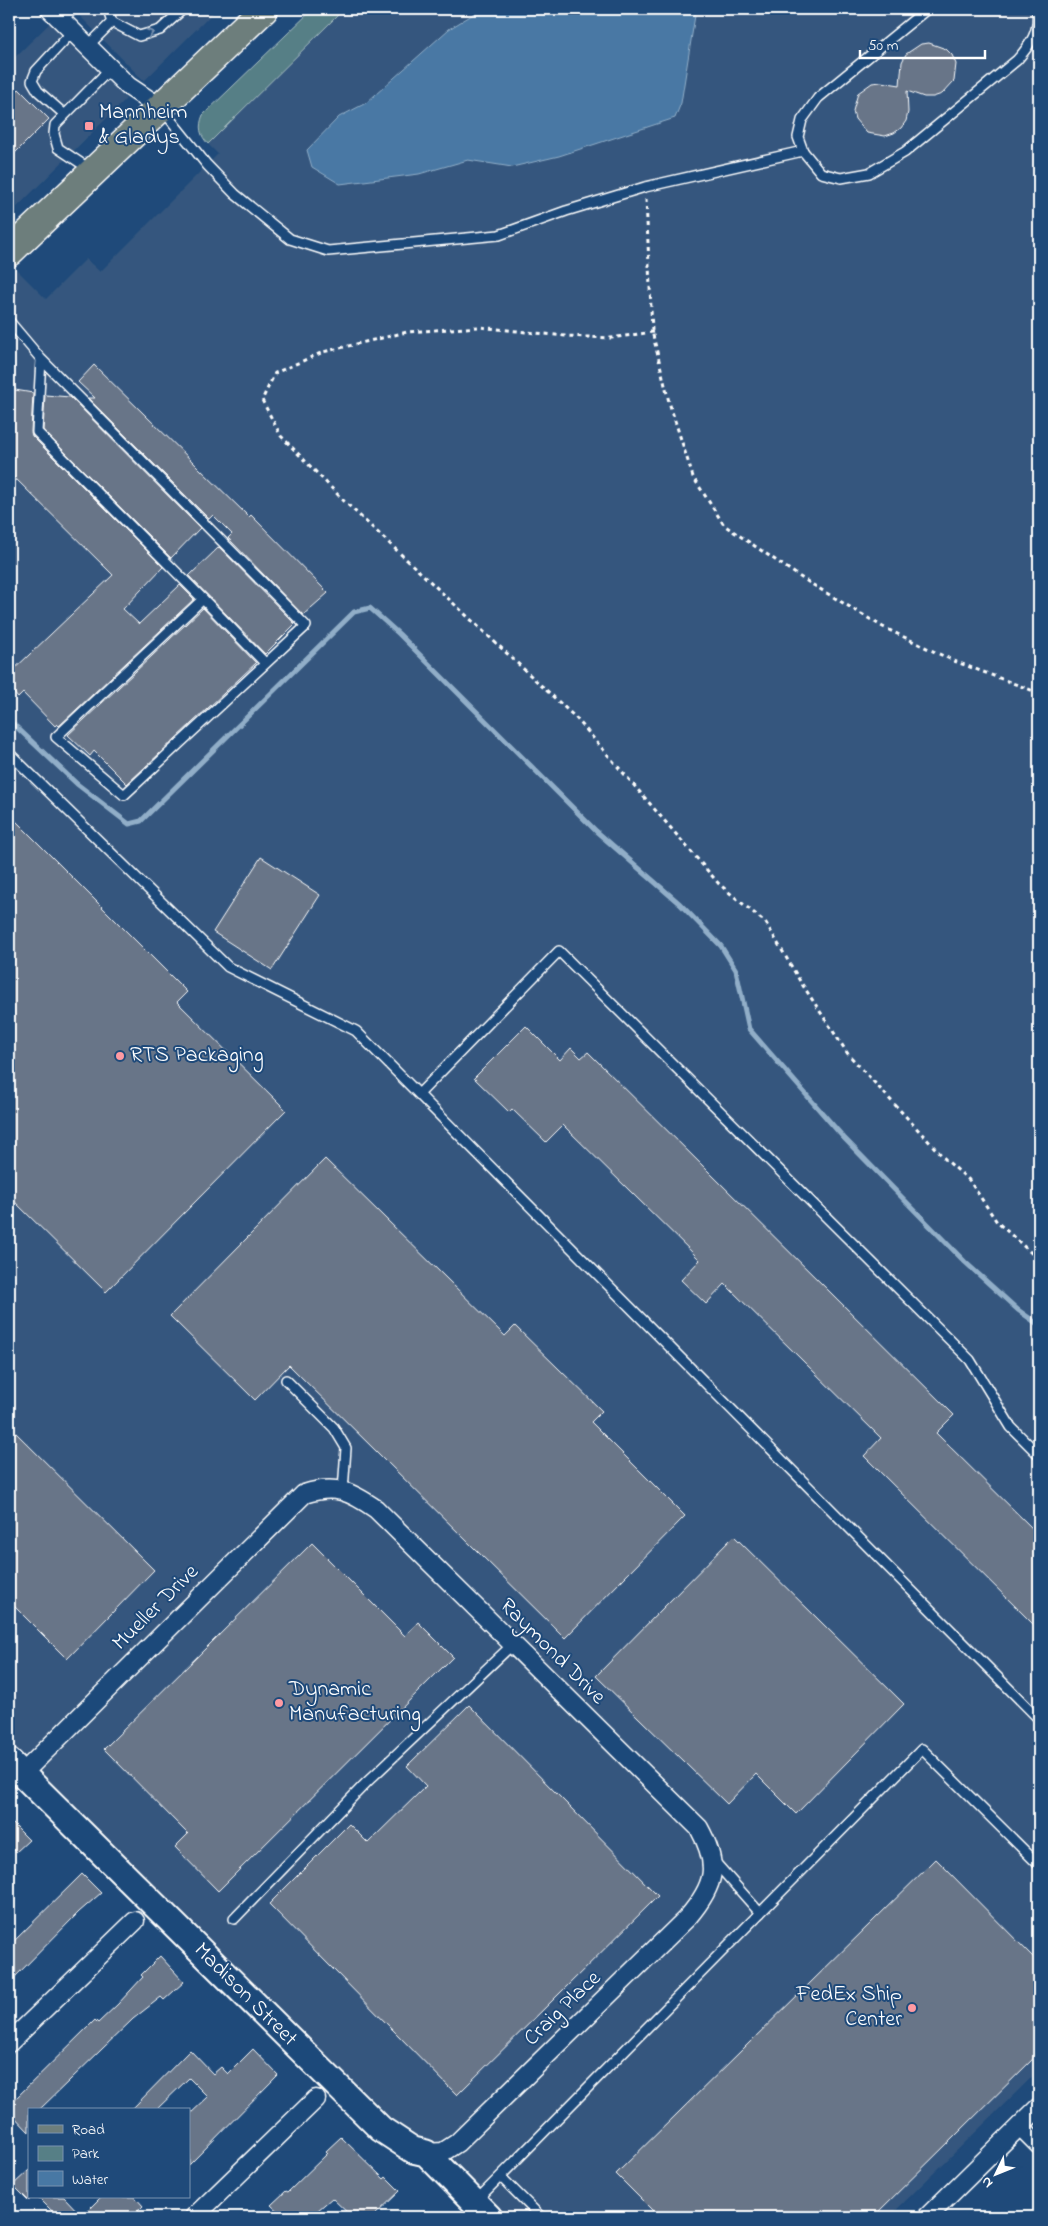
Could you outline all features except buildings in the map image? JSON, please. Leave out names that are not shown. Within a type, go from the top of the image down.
[{"type":"main road","points":[[9,252],[264,9]]},
{"type":"street","points":[[64,17],[88,46],[128,86],[161,108]]},
{"type":"street","name":"Raymond Drive","points":[[337,1490],[361,1498],[376,1509],[699,1828],[707,1843],[712,1867]]},
{"type":"street","name":"Mueller Drive","points":[[15,1767],[293,1503],[304,1494],[337,1490]]},
{"type":"street","name":"Madison Street","points":[[15,1767],[381,2129],[413,2150],[426,2153],[482,2210]]},
{"type":"street","name":"Craig Place","points":[[426,2153],[443,2152],[458,2143],[688,1917],[708,1890],[712,1867]]},
{"type":"street","points":[[9,2043],[135,1921]]},
{"type":"street","points":[[194,2217],[316,2099]]},
{"type":"street","points":[[927,2217],[1039,2107]]},
{"type":"street","points":[[1020,2126],[1039,2145]]},
{"type":"lane","points":[[108,9],[112,22],[139,36],[160,30],[183,9]]},
{"type":"lane","points":[[927,9],[818,98],[802,120],[798,137],[802,151],[821,173],[841,178],[869,173],[904,152],[1017,60],[1031,44],[1039,22],[1037,9]]},
{"type":"lane","points":[[64,17],[32,81],[38,91],[64,114]]},
{"type":"lane","points":[[88,46],[112,22]]},
{"type":"lane","points":[[93,172],[58,148],[54,134],[56,126],[64,114],[110,69]]},
{"type":"lane","points":[[161,108],[208,165],[236,194],[290,238],[328,251],[499,235],[566,211],[645,187],[802,151]]},
{"type":"lane","points":[[9,321],[41,360],[306,626],[124,795],[56,737],[203,599]]},
{"type":"lane","points":[[41,360],[37,432],[265,663]]},
{"type":"lane","points":[[9,753],[228,967],[356,1031],[420,1093],[1039,1719]]},
{"type":"lane","points":[[420,1093],[560,951],[970,1360],[1011,1427],[1039,1455]]},
{"type":"lane","points":[[286,1380],[334,1428],[346,1448],[337,1490]]},
{"type":"lane","points":[[234,1919],[367,1782],[513,1644]]},
{"type":"lane","points":[[482,2210],[501,2177],[922,1749],[1039,1865]]},
{"type":"lane","points":[[712,1867],[760,1913]]},
{"type":"lane","points":[[501,2177],[541,2217]]},
{"type":"path","points":[[645,187],[652,332],[669,402],[693,477],[724,525],[800,577],[884,627],[954,661],[1039,693]]},
{"type":"path","points":[[652,332],[611,338],[564,336],[479,327],[407,332],[323,352],[275,373],[262,400],[281,436],[344,501],[576,718],[719,884],[766,922],[800,981],[848,1054],[946,1160],[969,1180],[997,1222],[1039,1260]]},
{"type":"shaded area","points":[[73,9],[217,9],[144,81]]},
{"type":"shaded area","points":[[344,9],[1039,9],[1039,2070],[889,2217],[484,2217],[9,1748],[9,262],[46,299],[86,259],[100,272],[218,154],[208,144]]},
{"type":"shaded area","points":[[50,23],[126,99],[9,215],[9,63]]},
{"type":"green space","points":[[313,9],[344,9],[208,144],[201,131],[203,115]]},
{"type":"water","points":[[482,9],[696,9],[681,103],[675,118],[559,156],[512,167],[468,160],[419,174],[340,184],[312,167],[307,150],[339,117],[366,103],[449,29]]},
{"type":"waterway","points":[[9,720],[77,784],[129,824],[141,821],[354,612],[370,608],[399,634],[596,831],[680,904],[721,946],[736,970],[749,1029],[844,1138],[965,1262],[1018,1310],[1039,1325]]},
{"type":"place","name":"Mannheim & Gladys","points":[[89,126]]},
{"type":"place","name":"RTS Packaging","points":[[120,1056]]},
{"type":"place","name":"Dynamic Manufacturing","points":[[279,1703]]},
{"type":"place","name":"FedEx Ship Center","points":[[912,2008]]}]
